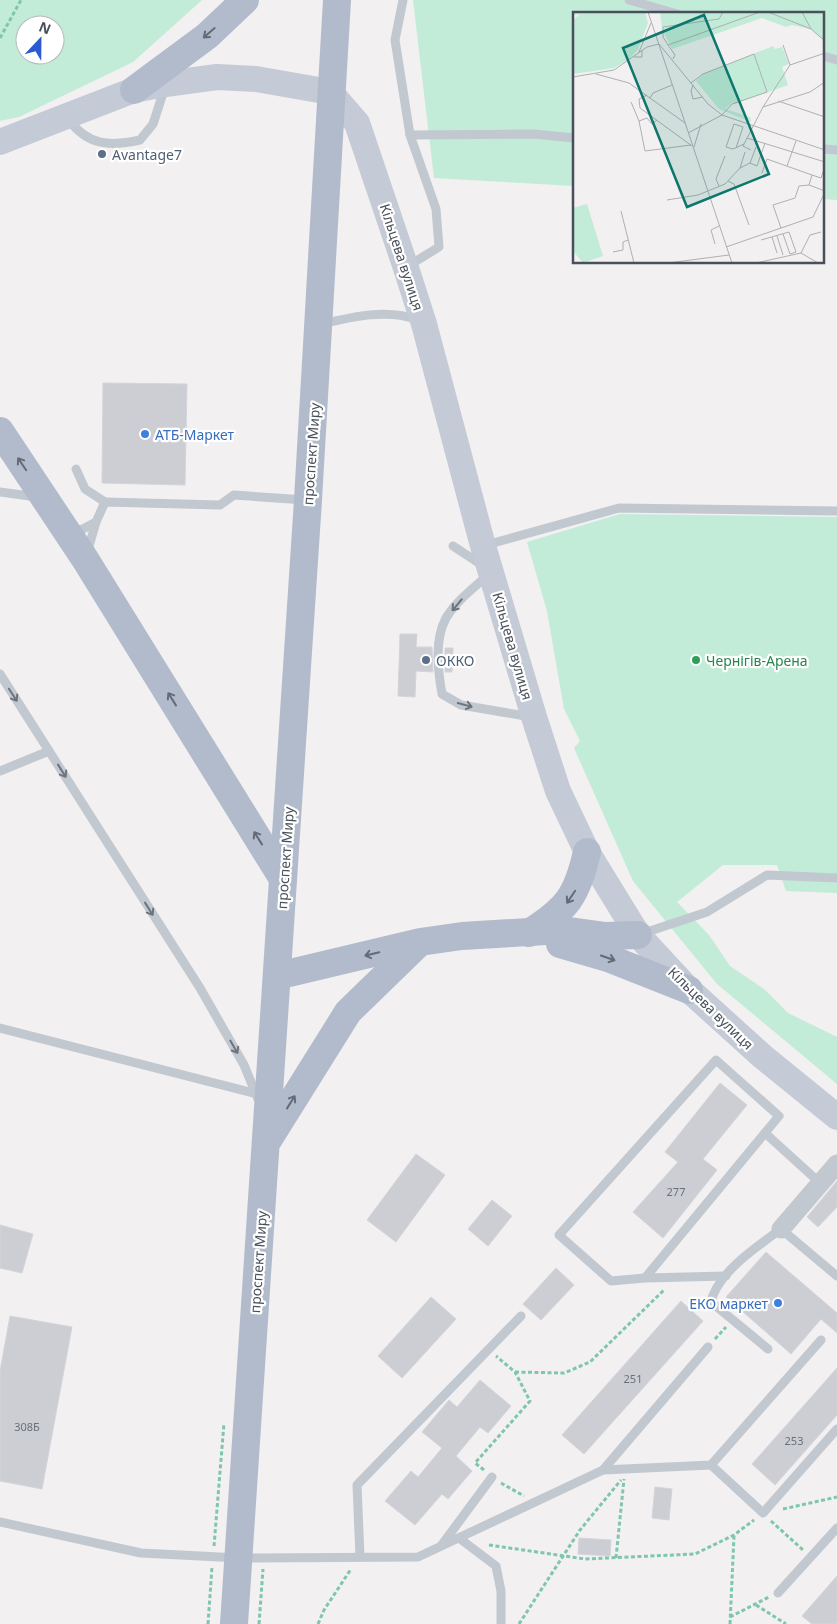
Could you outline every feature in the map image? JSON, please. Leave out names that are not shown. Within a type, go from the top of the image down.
[{"type":"main road","points":[[134,90],[207,36],[245,0]]},
{"type":"main road","name":"проспект Миру","points":[[234,1624],[308,500],[330,92],[337,0]]},
{"type":"main road","points":[[0,142],[134,90],[165,84],[217,77],[256,79],[330,92]]},
{"type":"main road","name":"Кільцева вулиця","points":[[330,92],[357,123],[424,324],[483,546],[534,717],[558,791],[587,852],[638,935],[689,990],[762,1056],[837,1117]]},
{"type":"main road","points":[[0,431],[85,559],[283,879]]},
{"type":"main road","points":[[528,934],[550,920],[568,902],[580,882],[587,852]]},
{"type":"main road","points":[[277,976],[420,942],[462,936],[528,934],[562,930],[606,936],[638,935]]},
{"type":"main road","points":[[528,934],[608,958],[689,990]]},
{"type":"main road","points":[[265,1144],[348,1012],[420,942]]},
{"type":"street","points":[[780,1229],[837,1164]]},
{"type":"lane","points":[[403,0],[395,40],[410,134],[436,209],[438,246],[406,268]]},
{"type":"lane","points":[[629,0],[670,12]]},
{"type":"lane","points":[[824,56],[837,60]]},
{"type":"lane","points":[[66,116],[79,134],[106,144],[140,140],[154,124],[165,84]]},
{"type":"lane","points":[[410,134],[534,134],[573,138]]},
{"type":"lane","points":[[824,149],[837,150]]},
{"type":"lane","points":[[318,325],[375,315],[405,315],[424,324]]},
{"type":"lane","points":[[76,469],[85,489],[105,502],[220,505],[234,495],[308,500]]},
{"type":"lane","points":[[0,492],[44,498]]},
{"type":"lane","points":[[85,559],[96,522],[105,502]]},
{"type":"lane","points":[[483,546],[620,508],[837,511]]},
{"type":"lane","points":[[67,532],[83,529],[96,522]]},
{"type":"lane","points":[[453,546],[492,572],[463,598],[446,619],[438,648],[438,672],[442,694],[460,705],[534,717]]},
{"type":"lane","points":[[0,674],[200,988],[244,1065],[258,1094],[265,1144]]},
{"type":"lane","points":[[0,770],[49,751]]},
{"type":"lane","points":[[638,935],[707,912],[767,875],[837,878]]},
{"type":"lane","points":[[0,1028],[258,1094]]},
{"type":"lane","points":[[645,1278],[779,1116],[716,1060],[559,1235],[611,1281],[645,1278],[726,1276]]},
{"type":"lane","points":[[765,1133],[820,1183]]},
{"type":"lane","points":[[768,1350],[711,1302],[714,1290],[726,1276],[758,1246],[780,1229],[837,1276]]},
{"type":"lane","points":[[360,1557],[357,1485],[521,1316]]},
{"type":"lane","points":[[711,1465],[821,1340]]},
{"type":"lane","points":[[603,1470],[708,1347]]},
{"type":"lane","points":[[0,1522],[141,1553],[238,1558],[418,1557],[603,1470],[711,1465],[763,1513],[837,1429]]},
{"type":"lane","points":[[441,1546],[492,1477]]},
{"type":"lane","points":[[778,1593],[837,1528]]},
{"type":"lane","points":[[459,1538],[496,1566],[501,1591],[502,1624]]},
{"type":"path","points":[[0,38],[21,0]]},
{"type":"path","points":[[515,1372],[564,1373],[590,1362],[668,1286]]},
{"type":"path","points":[[708,1347],[733,1320]]},
{"type":"path","points":[[489,1350],[515,1372],[530,1401],[475,1463],[492,1477],[535,1502]]},
{"type":"path","points":[[519,1624],[580,1530],[624,1477],[616,1558]]},
{"type":"path","points":[[459,1538],[505,1549],[585,1559],[695,1554],[734,1535],[763,1513],[837,1497]]},
{"type":"path","points":[[763,1513],[810,1558]]},
{"type":"path","points":[[730,1624],[734,1535]]},
{"type":"path","points":[[318,1624],[324,1610],[360,1557]]},
{"type":"path","points":[[208,1624],[238,1558]]},
{"type":"path","points":[[238,1558],[259,1624]]},
{"type":"path","points":[[730,1618],[778,1593]]},
{"type":"path","points":[[756,1604],[786,1624]]},
{"type":"green space","points":[[0,0],[202,0],[133,62],[19,117],[0,121]]},
{"type":"green space","points":[[413,0],[837,0],[837,200],[824,199],[824,12],[573,12],[573,186],[434,178]]},
{"type":"green space","name":"Чернігів-Арена","points":[[620,514],[837,517],[837,893],[786,891],[777,865],[723,865],[677,902],[709,935],[730,966],[764,989],[788,1013],[837,1037],[837,1084],[717,984],[633,881],[574,748],[580,741],[564,709],[547,611],[527,542]]},
{"type":"building","name":"АТБ-Маркет","points":[[103,383],[187,384],[185,485],[102,483]]},
{"type":"building","name":"ОККО","points":[[400,634],[417,634],[416,647],[432,647],[433,672],[416,671],[415,697],[398,696]]},
{"type":"building","points":[[445,648],[453,648],[452,672],[445,672]]},
{"type":"building","points":[[720,1083],[747,1105],[703,1159],[717,1170],[663,1238],[633,1212],[678,1162],[665,1152]]},
{"type":"building","points":[[416,1154],[445,1175],[396,1242],[367,1220]]},
{"type":"building","points":[[837,1181],[837,1207],[818,1227],[807,1217]]},
{"type":"building","points":[[492,1200],[512,1216],[488,1246],[468,1229]]},
{"type":"building","points":[[0,1225],[33,1234],[22,1273],[0,1268]]},
{"type":"building","name":"ЕКО маркет","points":[[766,1252],[837,1313],[837,1333],[821,1319],[791,1354],[726,1297]]},
{"type":"building","points":[[556,1268],[574,1285],[541,1320],[523,1304]]},
{"type":"building","points":[[431,1297],[456,1319],[402,1378],[378,1356]]},
{"type":"building","points":[[681,1301],[703,1321],[584,1454],[562,1435]]},
{"type":"building","points":[[10,1316],[72,1327],[42,1489],[0,1481],[0,1371]]},
{"type":"building","points":[[837,1368],[837,1415],[775,1485],[752,1464]]},
{"type":"building","points":[[480,1380],[511,1406],[488,1433],[480,1427],[456,1456],[472,1471],[448,1499],[442,1494],[415,1525],[385,1501],[411,1471],[418,1477],[442,1448],[422,1432],[449,1400],[457,1407]]},
{"type":"building","points":[[655,1487],[672,1489],[669,1520],[652,1518]]},
{"type":"building","points":[[579,1538],[611,1540],[610,1556],[578,1554]]},
{"type":"building","points":[[837,1576],[837,1624],[812,1624],[802,1616]]},
{"type":"place","name":"Avantage7","points":[[102,154]]},
{"type":"place","name":"АТБ-Маркет","points":[[145,434]]},
{"type":"place","name":"ОККО","points":[[426,660]]},
{"type":"place","name":"Чернігів-Арена","points":[[696,660]]},
{"type":"place","name":"ЕКО маркет","points":[[778,1303]]}]
